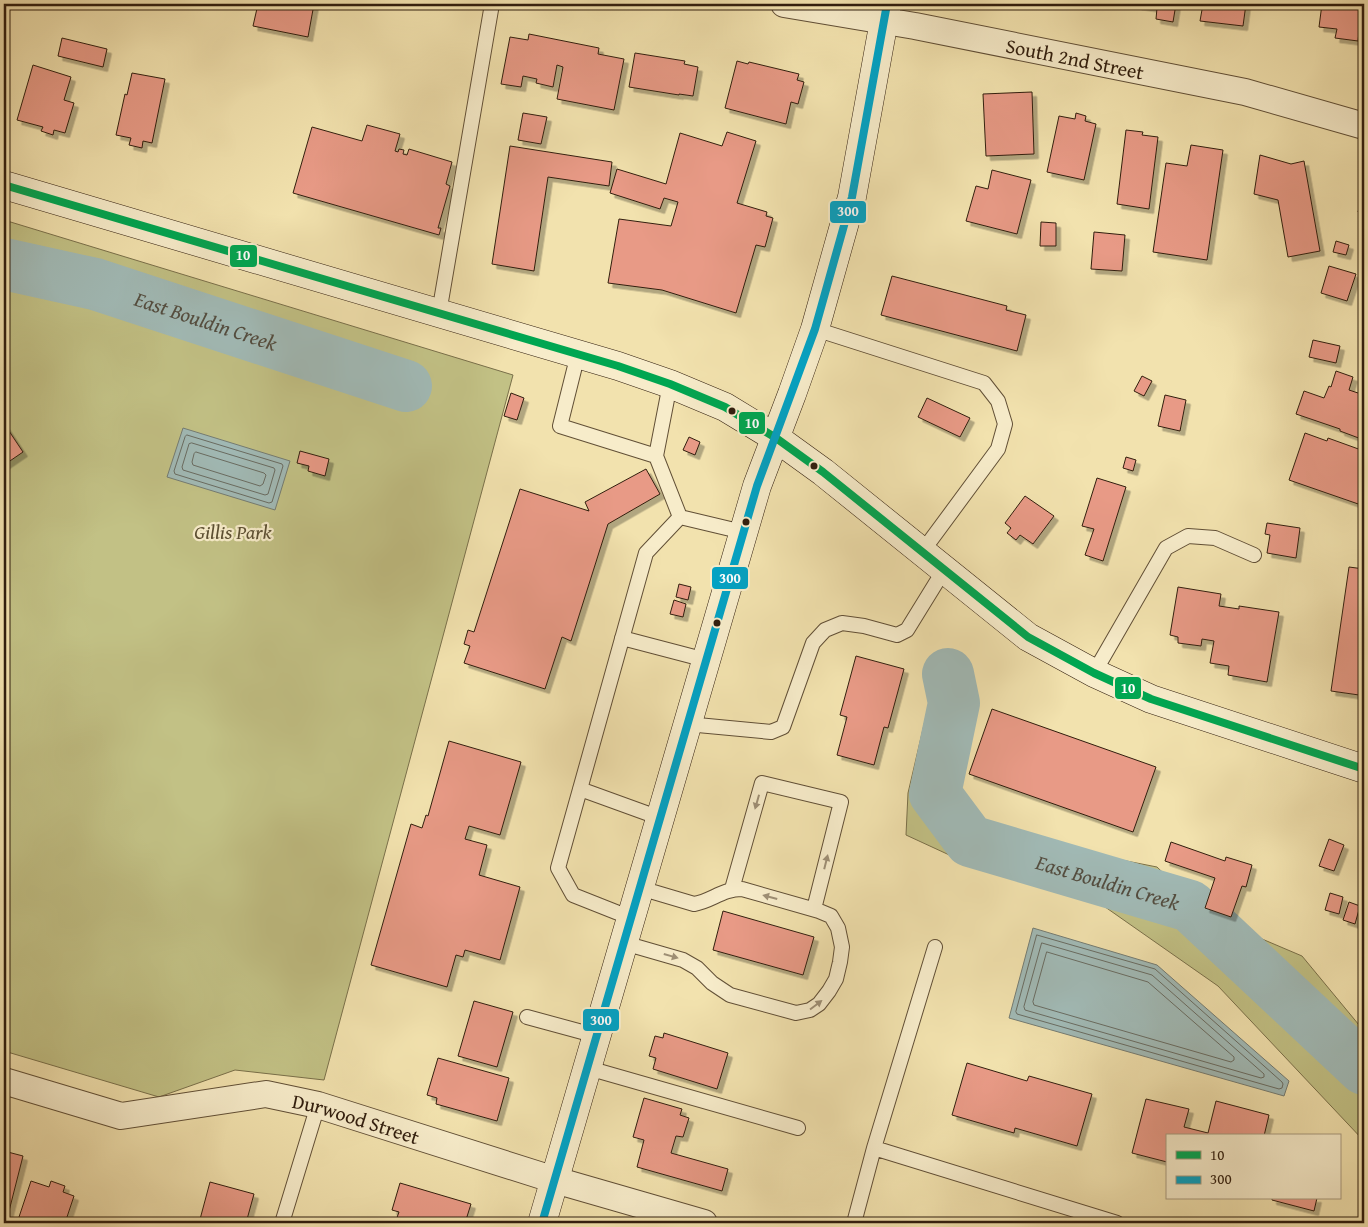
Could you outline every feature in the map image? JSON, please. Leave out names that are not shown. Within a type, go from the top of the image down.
[{"type":"main road","points":[[542,1223],[757,486],[815,328],[852,197],[886,12]]},
{"type":"main road","points":[[4,185],[578,354],[670,384],[725,407],[776,438],[823,472],[1028,637],[1094,672],[1151,699],[1364,769]]},
{"type":"street","name":"South 2nd Street","points":[[784,4],[886,12],[1245,92],[1364,126]]},
{"type":"street","name":"Durwood Street","points":[[4,1081],[121,1116],[266,1094],[318,1105],[555,1180],[704,1223]]},
{"type":"lane","points":[[439,313],[492,4]]},
{"type":"lane","points":[[815,328],[984,383],[998,401],[1005,424],[998,449],[922,552]]},
{"type":"lane","points":[[578,354],[560,426],[656,456]]},
{"type":"lane","points":[[670,384],[656,456],[680,517]]},
{"type":"lane","points":[[680,517],[744,529]]},
{"type":"lane","points":[[640,888],[694,904],[732,889],[742,890],[814,909],[831,916],[838,928],[842,947],[836,979],[830,991],[820,1004],[810,1010],[796,1013],[730,995],[712,983],[697,968],[628,930],[573,895],[558,868],[646,553],[680,517]]},
{"type":"lane","points":[[1094,672],[1166,548],[1188,536],[1215,538],[1254,555]]},
{"type":"lane","points":[[687,724],[771,732],[783,727],[813,643],[825,630],[842,623],[864,626],[898,635],[907,630],[944,570]]},
{"type":"lane","points":[[622,638],[706,660]]},
{"type":"lane","points":[[732,889],[762,783],[841,802],[814,909]]},
{"type":"lane","points":[[580,789],[660,818]]},
{"type":"lane","points":[[854,1223],[874,1148],[935,947]]},
{"type":"lane","points":[[527,1017],[597,1036]]},
{"type":"lane","points":[[588,1068],[798,1128]]},
{"type":"lane","points":[[282,1223],[318,1105]]},
{"type":"lane","points":[[874,1148],[1117,1223]]},
{"type":"green space","name":"Gillis Park","points":[[4,220],[513,375],[324,1080],[235,1070],[159,1097],[4,1051]]},
{"type":"green space","points":[[934,682],[959,719],[948,784],[960,818],[979,832],[1157,867],[1208,916],[1302,956],[1364,1031],[1364,1141],[1218,986],[1098,902],[958,859],[906,835],[908,793]]},
{"type":"water","points":[[183,428],[290,461],[275,510],[167,477]]},
{"type":"water","points":[[1033,928],[1157,965],[1289,1081],[1284,1096],[1009,1018]]},
{"type":"building","points":[[258,4],[314,4],[308,37],[253,26]]},
{"type":"building","points":[[1137,4],[1176,4],[1173,22],[1156,19],[1157,8]]},
{"type":"building","points":[[1203,4],[1246,4],[1243,26],[1200,21]]},
{"type":"building","points":[[1322,4],[1362,4],[1358,41],[1335,38],[1337,29],[1319,27]]},
{"type":"building","points":[[529,34],[599,48],[598,54],[624,59],[614,110],[557,99],[563,67],[557,65],[553,87],[536,83],[537,79],[523,76],[521,87],[501,84],[510,37],[528,40]]},
{"type":"building","points":[[62,38],[107,49],[103,67],[58,56]]},
{"type":"building","points":[[635,53],[685,61],[684,64],[698,67],[693,96],[629,87]]},
{"type":"building","points":[[737,61],[799,74],[797,80],[804,82],[798,104],[791,102],[786,124],[725,108]]},
{"type":"building","points":[[33,65],[71,77],[64,100],[74,103],[65,133],[54,130],[53,135],[41,131],[43,127],[17,120]]},
{"type":"building","points":[[132,73],[165,79],[152,143],[143,141],[142,148],[129,145],[131,138],[116,135],[125,94],[127,95]]},
{"type":"building","points":[[1032,92],[1034,154],[986,156],[983,94]]},
{"type":"building","points":[[523,113],[547,117],[541,144],[518,140]]},
{"type":"building","points":[[1076,113],[1086,116],[1085,121],[1096,124],[1084,180],[1047,172],[1059,116],[1075,119]]},
{"type":"building","points":[[367,125],[400,134],[395,151],[398,152],[399,149],[404,150],[403,154],[407,155],[409,149],[452,162],[446,184],[450,186],[438,228],[441,228],[439,235],[293,193],[312,127],[362,141]]},
{"type":"building","points":[[1126,130],[1143,132],[1142,135],[1158,137],[1149,209],[1117,204]]},
{"type":"building","points":[[727,132],[756,141],[737,203],[767,212],[766,216],[773,218],[765,247],[756,245],[736,313],[662,290],[608,283],[619,219],[671,226],[678,202],[664,198],[660,209],[610,193],[617,169],[666,184],[680,133],[722,146]]},
{"type":"building","points":[[1191,145],[1223,150],[1207,260],[1153,252],[1166,163],[1187,166]]},
{"type":"building","points":[[510,146],[612,162],[609,186],[548,177],[534,271],[492,264]]},
{"type":"building","points":[[1260,155],[1291,164],[1304,161],[1320,251],[1288,257],[1278,200],[1254,194]]},
{"type":"building","points":[[992,170],[1031,180],[1017,234],[966,221],[976,186],[988,189]]},
{"type":"building","points":[[1364,191],[1364,214],[1358,212]]},
{"type":"building","points":[[1041,222],[1056,223],[1056,246],[1040,246]]},
{"type":"building","points":[[1094,232],[1125,235],[1122,271],[1091,269]]},
{"type":"building","points":[[1336,241],[1349,245],[1346,255],[1333,252]]},
{"type":"building","points":[[1329,266],[1356,274],[1347,301],[1321,293]]},
{"type":"building","points":[[892,276],[1007,306],[1006,310],[1026,315],[1017,351],[881,315]]},
{"type":"building","points":[[1313,340],[1340,346],[1336,363],[1309,357]]},
{"type":"building","points":[[1336,371],[1353,377],[1349,390],[1364,395],[1364,440],[1340,431],[1340,429],[1296,414],[1304,391],[1324,398],[1329,386],[1331,387]]},
{"type":"building","points":[[1142,376],[1152,381],[1144,396],[1134,391]]},
{"type":"building","points":[[511,393],[524,398],[517,420],[504,416]]},
{"type":"building","points":[[1165,395],[1186,400],[1180,431],[1158,426]]},
{"type":"building","points":[[927,398],[970,418],[960,437],[918,417]]},
{"type":"building","points":[[4,425],[23,452],[4,465]]},
{"type":"building","points":[[1305,433],[1327,441],[1328,438],[1364,451],[1364,506],[1289,480]]},
{"type":"building","points":[[689,437],[700,442],[695,455],[683,450]]},
{"type":"building","points":[[300,451],[329,459],[325,476],[308,471],[309,466],[297,463]]},
{"type":"building","points":[[1126,457],[1136,460],[1133,471],[1123,468]]},
{"type":"building","points":[[646,469],[660,494],[608,524],[571,641],[562,637],[545,689],[464,663],[470,646],[464,644],[468,630],[474,632],[520,489],[589,511],[585,502]]},
{"type":"building","points":[[1097,478],[1126,487],[1103,561],[1085,555],[1094,529],[1082,526]]},
{"type":"building","points":[[1025,496],[1054,516],[1033,544],[1020,535],[1016,540],[1007,533],[1011,528],[1005,523]]},
{"type":"building","points":[[1267,523],[1300,528],[1296,558],[1267,553],[1270,535],[1265,534]]},
{"type":"building","points":[[1349,567],[1364,569],[1364,657],[1359,695],[1331,691]]},
{"type":"building","points":[[679,584],[691,587],[688,600],[676,597]]},
{"type":"building","points":[[1178,587],[1221,594],[1219,606],[1239,609],[1239,606],[1279,612],[1267,682],[1228,675],[1229,666],[1210,663],[1214,641],[1202,639],[1201,646],[1178,643],[1178,637],[1170,635]]},
{"type":"building","points":[[674,600],[686,604],[683,617],[670,614]]},
{"type":"building","points":[[856,656],[904,669],[888,728],[884,727],[874,765],[837,755],[847,717],[840,715]]},
{"type":"building","points":[[992,709],[1156,767],[1133,832],[969,774]]},
{"type":"building","points":[[449,741],[521,762],[500,835],[469,826],[465,839],[487,845],[479,875],[520,887],[500,960],[465,950],[463,957],[456,955],[447,987],[371,965],[411,824],[422,828],[426,815],[428,816]]},
{"type":"building","points":[[1329,839],[1344,845],[1334,871],[1319,866]]},
{"type":"building","points":[[1171,842],[1225,861],[1226,857],[1252,865],[1246,887],[1242,886],[1231,917],[1205,908],[1215,878],[1165,861]]},
{"type":"building","points":[[1330,893],[1343,897],[1339,914],[1325,910]]},
{"type":"building","points":[[1349,902],[1360,906],[1355,924],[1343,920]]},
{"type":"building","points":[[723,911],[814,937],[803,975],[713,950]]},
{"type":"building","points":[[474,1001],[513,1012],[497,1067],[458,1056]]},
{"type":"building","points":[[664,1033],[728,1053],[717,1089],[653,1069],[656,1058],[649,1056],[655,1036],[663,1038]]},
{"type":"building","points":[[438,1058],[509,1078],[497,1121],[436,1104],[437,1098],[427,1095]]},
{"type":"building","points":[[967,1063],[1027,1081],[1029,1076],[1092,1094],[1077,1146],[1015,1128],[1014,1133],[952,1115]]},
{"type":"building","points":[[644,1098],[682,1109],[680,1115],[689,1118],[683,1137],[676,1136],[671,1153],[728,1169],[722,1191],[637,1167],[644,1140],[633,1137]]},
{"type":"building","points":[[1146,1099],[1189,1109],[1184,1127],[1208,1133],[1216,1101],[1269,1115],[1264,1134],[1166,1134],[1166,1162],[1132,1153]]},
{"type":"building","points":[[4,1151],[23,1156],[6,1223],[4,1223]]},
{"type":"building","points":[[31,1181],[49,1187],[51,1181],[65,1186],[63,1192],[74,1196],[65,1223],[17,1223]]},
{"type":"building","points":[[210,1182],[254,1194],[246,1223],[199,1223]]},
{"type":"building","points":[[400,1183],[471,1204],[465,1223],[395,1223],[399,1212],[392,1210]]},
{"type":"building","points":[[1272,1200],[1317,1200],[1314,1211]]},
{"type":"waterway","name":"East Bouldin Creek","points":[[4,264],[95,284],[406,386]]},
{"type":"waterway","name":"East Bouldin Creek","points":[[948,674],[954,703],[935,794],[970,841],[1190,906],[1364,1069]]},
{"type":"transit line","name":"300","points":[[542,1223],[757,486],[815,329],[852,197],[887,4]]},
{"type":"transit line","name":"10","points":[[4,185],[618,366],[670,384],[725,407],[776,438],[823,472],[1028,637],[1094,673],[1151,699],[1364,769]]}]
